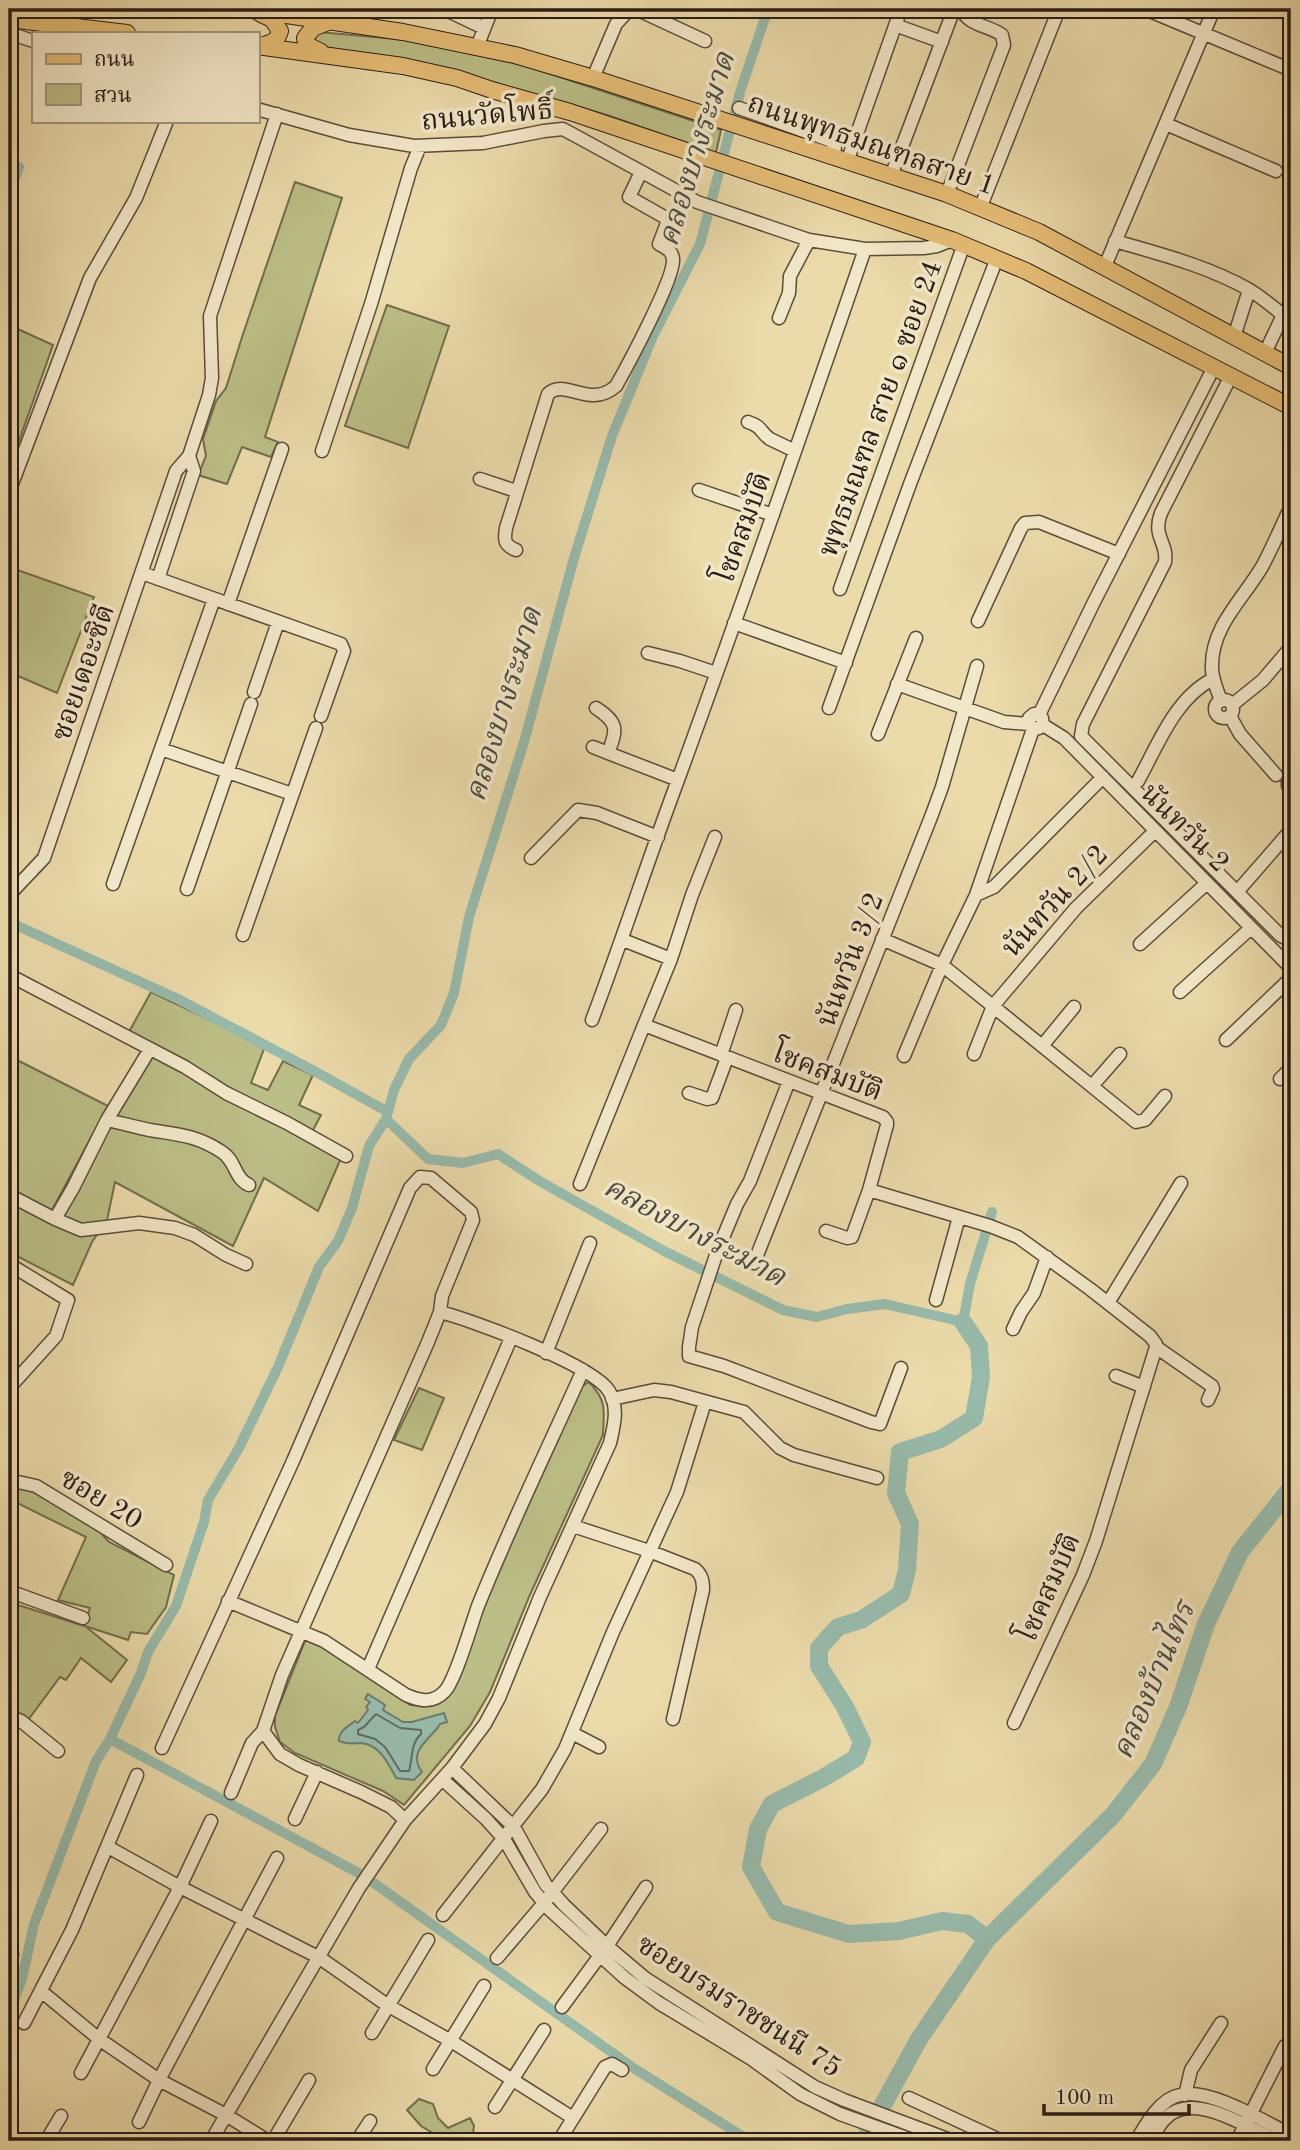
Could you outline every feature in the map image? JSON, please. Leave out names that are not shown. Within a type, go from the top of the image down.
[{"type":"main road","name":"ถนนพุทธมณฑลสาย 1","points":[[248,9],[330,20],[351,16],[536,61],[701,112],[947,194],[1039,232],[1291,367]]},
{"type":"main road","points":[[248,9],[272,19],[280,31],[278,39],[259,47]]},
{"type":"main road","points":[[9,19],[61,30],[105,32]]},
{"type":"main road","points":[[330,20],[313,28],[305,38],[307,45],[330,56]]},
{"type":"main road","points":[[259,47],[403,66],[444,75],[569,112],[958,242],[997,258],[1291,407]]},
{"type":"street","points":[[444,9],[484,28]]},
{"type":"street","points":[[477,47],[492,9]]},
{"type":"street","points":[[593,78],[621,9]]},
{"type":"street","points":[[617,24],[630,9]]},
{"type":"street","points":[[636,9],[705,41]]},
{"type":"street","points":[[841,160],[901,9]]},
{"type":"street","points":[[981,206],[1059,9]]},
{"type":"street","points":[[1145,9],[1291,70]]},
{"type":"street","points":[[1105,266],[1214,9]]},
{"type":"street","points":[[891,176],[942,42],[956,13],[1002,35],[1004,45],[947,194]]},
{"type":"street","points":[[895,25],[942,42]]},
{"type":"street","points":[[9,33],[32,41]]},
{"type":"street","points":[[739,108],[829,140],[835,145],[841,160]]},
{"type":"street","name":"ถนนวัดโพธิ์","points":[[259,110],[348,135],[398,145],[483,143],[563,130],[697,202],[809,240],[865,249],[924,248],[958,242]]},
{"type":"street","points":[[563,130],[569,112]]},
{"type":"street","name":"ซอยเดอะซิตี","points":[[9,895],[44,858],[176,471],[189,456],[212,378],[210,316],[277,114]]},
{"type":"street","points":[[9,492],[90,278],[136,198],[167,122]]},
{"type":"street","points":[[1166,124],[1276,171]]},
{"type":"street","points":[[322,451],[420,146]]},
{"type":"street","points":[[516,550],[506,544],[504,539],[516,491],[548,394],[552,390],[561,389],[599,396],[616,386],[672,269],[673,256],[659,244],[667,223],[666,218],[629,197],[641,172]]},
{"type":"street","points":[[779,318],[789,293],[793,268],[809,240]]},
{"type":"street","points":[[1115,241],[1177,259],[1249,290],[1283,315]]},
{"type":"street","name":"พุทธมณฑล สาย ๑ ซอย 24","points":[[840,589],[958,242]]},
{"type":"street","name":"โชคสมบัติ","points":[[592,1020],[623,940],[865,249]]},
{"type":"street","points":[[830,708],[997,258]]},
{"type":"street","points":[[1234,337],[1249,290]]},
{"type":"street","points":[[1265,353],[1291,303]]},
{"type":"street","points":[[904,1056],[942,965],[976,895],[1036,723],[1118,554],[1214,367]]},
{"type":"street","points":[[1231,376],[1157,524],[1166,555],[1165,562],[1080,731],[1083,741],[1280,935],[1291,935]]},
{"type":"street","points":[[748,422],[762,428],[770,439],[795,451]]},
{"type":"street","points":[[228,604],[282,449]]},
{"type":"street","name":"ซอยเดอะซิตี","points":[[158,579],[194,471],[189,456]]},
{"type":"street","points":[[480,479],[516,491]]},
{"type":"street","points":[[699,490],[773,515]]},
{"type":"street","points":[[1276,775],[1240,734],[1213,679],[1212,665],[1220,630],[1262,566],[1291,506]]},
{"type":"street","points":[[978,621],[1021,528],[1026,523],[1039,522],[1118,554]]},
{"type":"street","points":[[142,573],[342,647],[342,656],[243,935]]},
{"type":"street","points":[[113,884],[214,599]]},
{"type":"street","points":[[187,889],[278,622]]},
{"type":"street","points":[[734,623],[846,663]]},
{"type":"street","points":[[878,734],[916,638]]},
{"type":"street","points":[[1228,708],[1257,686],[1291,647]]},
{"type":"street","points":[[648,653],[680,660],[716,673]]},
{"type":"street","name":"นันทวัน 3/2","points":[[754,1263],[942,787],[977,666]]},
{"type":"street","points":[[1138,781],[1182,704],[1199,686],[1213,679]]},
{"type":"street","points":[[897,684],[1004,722],[1036,723]]},
{"type":"street","points":[[596,708],[608,716],[615,728],[608,753]]},
{"type":"street","name":"นันทวัน 2","points":[[1036,723],[1065,738],[1291,968]]},
{"type":"street","points":[[593,747],[678,780]]},
{"type":"street","points":[[161,749],[292,794]]},
{"type":"street","points":[[1291,775],[1288,782],[1291,790]]},
{"type":"street","points":[[976,895],[994,887],[1103,776]]},
{"type":"street","points":[[531,858],[578,810],[597,813],[658,837]]},
{"type":"street","points":[[1237,892],[1291,830]]},
{"type":"street","name":"นันทวัน 2/2","points":[[974,1054],[993,1006],[1076,908],[1156,831]]},
{"type":"street","points":[[580,1184],[671,959],[715,837]]},
{"type":"street","points":[[1140,944],[1207,883]]},
{"type":"street","points":[[1180,992],[1251,928]]},
{"type":"street","points":[[882,939],[942,965],[1139,1123],[1145,1120],[1165,1096]]},
{"type":"street","points":[[623,940],[671,959]]},
{"type":"street","points":[[9,975],[346,1156]]},
{"type":"street","points":[[1226,1040],[1291,978]]},
{"type":"street","points":[[1042,1046],[1074,1007]]},
{"type":"street","points":[[689,1093],[707,1099],[713,1097],[736,1010]]},
{"type":"street","name":"โชคสมบัติ","points":[[643,1025],[883,1117],[887,1122],[869,1190]]},
{"type":"street","points":[[55,1219],[74,1188],[107,1119],[150,1049]]},
{"type":"street","points":[[1092,1086],[1120,1054]]},
{"type":"street","points":[[1280,1079],[1291,1068]]},
{"type":"street","points":[[789,1081],[750,1181],[737,1204],[717,1253],[692,1327],[688,1347],[690,1356],[880,1424],[901,1368]]},
{"type":"street","points":[[107,1119],[138,1128],[186,1134],[227,1155],[239,1178],[249,1185]]},
{"type":"street","points":[[162,1748],[293,1461],[410,1188],[422,1177],[431,1178],[471,1212],[473,1220],[442,1296],[440,1312],[301,1630],[263,1731],[252,1743],[231,1793]]},
{"type":"street","points":[[1108,1303],[1181,1183]]},
{"type":"street","points":[[827,1231],[847,1238],[852,1237],[869,1190],[1018,1237],[1150,1336],[1156,1347],[1212,1386],[1208,1400]]},
{"type":"street","points":[[9,1195],[81,1230],[139,1223],[175,1228],[194,1235],[246,1264]]},
{"type":"street","points":[[936,1300],[959,1217]]},
{"type":"street","points":[[546,1353],[590,1243]]},
{"type":"street","points":[[1013,1329],[1034,1293],[1047,1257]]},
{"type":"street","points":[[9,1264],[68,1300],[56,1336],[9,1388]]},
{"type":"street","points":[[211,2141],[359,1888],[405,1820],[452,1768],[485,1724],[499,1699],[540,1597],[610,1443],[615,1422],[614,1404],[608,1389],[583,1370],[546,1353],[466,1319],[440,1312]]},
{"type":"street","points":[[368,1669],[512,1338]]},
{"type":"street","name":"โชคสมบัติ","points":[[1014,1723],[1083,1575],[1096,1541],[1156,1347]]},
{"type":"street","points":[[228,1601],[324,1640],[406,1695],[420,1701],[435,1699],[446,1690],[479,1605],[583,1370]]},
{"type":"street","points":[[1116,1376],[1143,1387]]},
{"type":"street","points":[[612,1399],[654,1390],[744,1412],[779,1448],[794,1455],[877,1478]]},
{"type":"street","points":[[443,1915],[514,1827],[555,1768],[677,1492],[705,1402]]},
{"type":"street","name":"ซอย 20","points":[[9,1480],[36,1486],[166,1565]]},
{"type":"street","points":[[573,1527],[649,1551],[700,1573],[703,1590],[673,1719]]},
{"type":"street","points":[[9,1591],[83,1618]]},
{"type":"street","points":[[9,1716],[21,1721],[58,1751]]},
{"type":"street","points":[[263,1731],[280,1754],[391,1807],[405,1820]]},
{"type":"street","points":[[572,1733],[599,1747]]},
{"type":"street","name":"ซอยบรมราชชนนี 75","points":[[452,1768],[514,1827],[546,1885],[625,1978],[659,2003],[729,2044],[800,2094],[840,2114],[909,2139]]},
{"type":"street","points":[[295,1819],[317,1772]]},
{"type":"street","points":[[24,2023],[72,1930],[138,1775]]},
{"type":"street","name":"ซอยบรมราชชนนี 75","points":[[442,1779],[486,1818],[504,1839],[544,1903],[604,1951],[815,2087],[844,2101],[953,2141]]},
{"type":"street","points":[[81,2073],[180,1887],[211,1822]]},
{"type":"street","points":[[497,1958],[601,1829]]},
{"type":"street","points":[[108,1847],[320,1958],[387,2005],[573,2118]]},
{"type":"street","points":[[139,2122],[277,1858]]},
{"type":"street","points":[[562,2007],[604,1951],[646,1887]]},
{"type":"street","points":[[372,2033],[428,1940]]},
{"type":"street","points":[[433,2069],[484,1986]]},
{"type":"street","points":[[41,1991],[99,2039],[159,2080],[270,2141],[309,2080]]},
{"type":"street","points":[[1185,2095],[1191,2070],[1221,2023]]},
{"type":"street","points":[[495,2107],[544,2030]]},
{"type":"street","points":[[1237,2141],[1285,2046]]},
{"type":"street","points":[[559,2141],[605,2067],[612,2064],[622,2070]]},
{"type":"street","points":[[1136,2141],[1162,2105],[1178,2095],[1196,2094],[1216,2099],[1276,2141]]},
{"type":"street","points":[[909,2098],[1002,2141]]},
{"type":"street","points":[[1150,2141],[1166,2118],[1181,2108],[1199,2107],[1291,2135]]},
{"type":"street","points":[[46,2141],[61,2116]]},
{"type":"street","points":[[357,2141],[370,2121]]},
{"type":"green space","points":[[319,32],[407,40],[523,65],[721,130],[716,153],[607,115],[458,72],[318,47],[312,37]]},
{"type":"green space","points":[[295,182],[342,198],[265,437],[278,442],[271,457],[242,447],[227,484],[198,475],[206,456],[203,439],[216,401],[226,388]]},
{"type":"green space","points":[[387,305],[449,326],[408,448],[345,426]]},
{"type":"green space","points":[[9,325],[53,345],[9,469]]},
{"type":"green space","points":[[9,567],[94,597],[57,693],[9,672]]},
{"type":"green space","points":[[151,992],[264,1049],[251,1083],[268,1090],[283,1061],[313,1075],[299,1105],[321,1115],[312,1132],[345,1149],[318,1211],[264,1178],[233,1246],[115,1182],[107,1220],[92,1242],[73,1285],[9,1252],[9,1056],[108,1106],[52,1210],[60,1216],[155,1048],[129,1032]]},
{"type":"green space","points":[[589,1382],[602,1400],[603,1435],[529,1597],[490,1692],[470,1726],[404,1805],[383,1791],[295,1753],[280,1742],[275,1716],[308,1638],[339,1655],[410,1705],[438,1703],[579,1388]]},
{"type":"green space","points":[[419,1388],[444,1398],[422,1450],[394,1440]]},
{"type":"green space","points":[[9,1483],[44,1496],[96,1528],[109,1542],[174,1575],[166,1607],[147,1634],[131,1632],[128,1640],[85,1626],[127,1660],[111,1682],[81,1658],[66,1680],[60,1677],[28,1720],[9,1711],[9,1602],[84,1626],[90,1608],[58,1600],[86,1537],[9,1499]]},
{"type":"green space","points":[[419,2099],[433,2104],[438,2118],[448,2128],[470,2118],[474,2126],[472,2141],[446,2141],[421,2126],[407,2110]]},
{"type":"water","points":[[368,1694],[385,1705],[383,1710],[403,1722],[444,1713],[447,1722],[440,1724],[419,1751],[418,1764],[422,1772],[414,1780],[396,1778],[383,1756],[373,1747],[339,1741],[342,1732],[355,1721],[358,1723],[368,1710],[366,1707],[370,1702],[365,1699]]},
{"type":"waterway","name":"คลองบางระมาด","points":[[9,2013],[22,1979],[34,1924],[96,1761],[110,1739],[148,1652],[176,1606],[204,1522],[208,1500],[239,1448],[278,1367],[319,1267],[338,1241],[352,1208],[369,1146],[386,1119],[394,1090],[409,1059],[441,1025],[454,993],[469,917],[524,742],[574,558],[612,436],[653,336],[700,244],[741,89],[768,9]]},
{"type":"waterway","points":[[9,195],[19,167]]},
{"type":"waterway","points":[[9,922],[178,999],[388,1112]]},
{"type":"waterway","name":"คลองบางระมาด","points":[[386,1119],[428,1159],[463,1163],[498,1154],[541,1182],[666,1252],[783,1310],[817,1317],[847,1309],[885,1304],[963,1322],[970,1284],[992,1212]]},
{"type":"waterway","name":"คลองบางระมาด","points":[[963,1322],[979,1346],[981,1377],[974,1418],[941,1439],[900,1452],[896,1493],[910,1524],[907,1570],[901,1594],[861,1620],[838,1627],[819,1648],[819,1666],[845,1707],[862,1742],[856,1758],[772,1804],[758,1829],[751,1867],[777,1912],[849,1934],[899,1931],[942,1921],[968,1924],[987,1939]]},
{"type":"waterway","name":"คลองบ้านไทร","points":[[866,2141],[868,2132],[919,2039],[987,1939],[1113,1815],[1153,1764],[1178,1707],[1206,1624],[1240,1552],[1291,1488]]},
{"type":"waterway","points":[[110,1739],[364,1876],[635,2069],[750,2141]]}]
